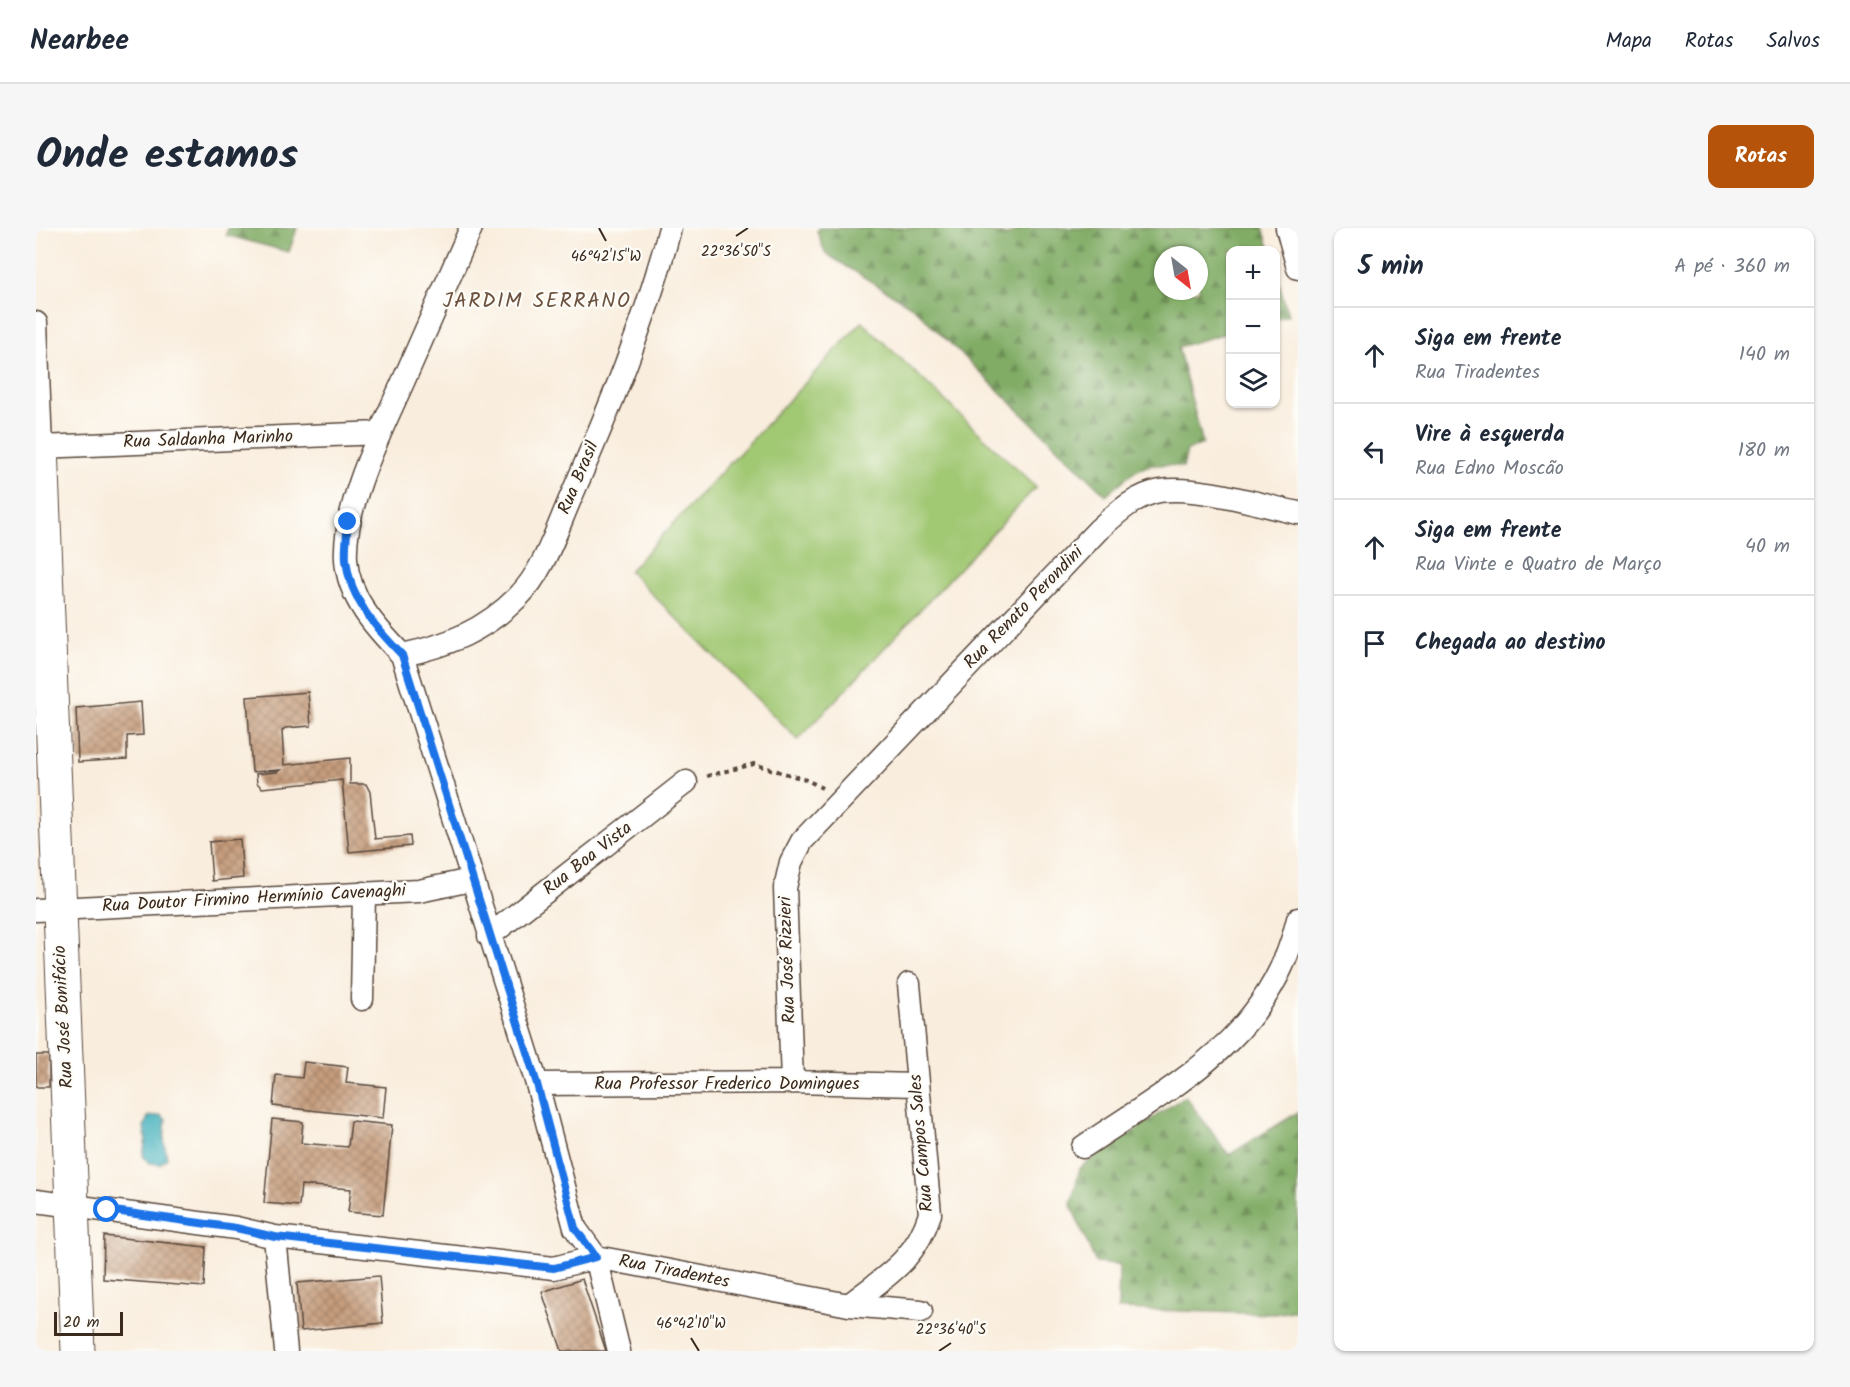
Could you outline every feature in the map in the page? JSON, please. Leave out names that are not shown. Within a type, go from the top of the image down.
[{"type":"main road","name":"Rua José Bonifácio","points":[[39,447],[47,910],[73,1206],[78,1351]]},
{"type":"street","points":[[471,228],[380,433],[348,522],[346,560],[355,591],[369,620],[402,655],[537,1084],[575,1228],[596,1257],[619,1351]]},
{"type":"street","name":"Rua Brasil","points":[[402,655],[437,648],[483,627],[519,596],[541,567],[611,403],[659,269],[670,228]]},
{"type":"street","points":[[1287,228],[1298,268]]},
{"type":"street","name":"Rua José Bonifácio","points":[[36,323],[39,447]]},
{"type":"street","name":"Rua Saldanha Marinho","points":[[39,447],[380,433]]},
{"type":"street","name":"Rua Renato Perondini","points":[[802,841],[1098,530],[1128,504],[1160,491],[1194,491],[1298,513]]},
{"type":"street","name":"Rua Boa Vista","points":[[489,936],[686,782]]},
{"type":"street","name":"Rua José Rizzieri","points":[[792,1082],[785,888],[791,862],[802,841]]},
{"type":"street","name":"Rua Doutor Firmino Hermínio Cavenaghi","points":[[47,910],[419,891],[471,880]]},
{"type":"street","points":[[362,999],[364,893]]},
{"type":"street","points":[[1083,1147],[1205,1064],[1242,1028],[1270,993],[1293,942],[1298,919]]},
{"type":"street","name":"Rua Campos Sales","points":[[849,1305],[904,1262],[922,1238],[930,1214],[916,1084],[909,984]]},
{"type":"street","name":"Rua Professor Frederico Domingues","points":[[537,1084],[792,1082],[916,1084]]},
{"type":"street","name":"Rua Tiradentes","points":[[36,1201],[236,1228],[275,1237],[554,1268],[596,1257],[849,1305],[921,1311]]},
{"type":"street","points":[[275,1237],[286,1351]]},
{"type":"path","points":[[686,782],[754,764],[807,780],[842,800]]},
{"type":"green space","points":[[228,228],[297,228],[289,252],[226,235]]},
{"type":"green space","points":[[819,228],[966,228],[1007,235],[1023,228],[1263,228],[1269,246],[1226,246],[1226,333],[1178,347],[1203,444],[1187,450],[1183,467],[1148,466],[1133,473],[1106,495],[914,308],[825,253],[817,231]]},
{"type":"green space","points":[[1280,286],[1288,315],[1280,318]]},
{"type":"green space","points":[[862,322],[1036,487],[798,740],[629,571]]},
{"type":"green space","points":[[1185,1096],[1229,1155],[1298,1112],[1298,1310],[1274,1314],[1118,1309],[1119,1265],[1096,1263],[1071,1205],[1080,1168]]},
{"type":"water","points":[[161,1115],[166,1120],[164,1140],[167,1158],[160,1164],[150,1163],[143,1156],[146,1138],[144,1127],[148,1117]]},
{"type":"building","points":[[308,692],[311,726],[285,728],[282,731],[284,765],[350,758],[350,784],[366,784],[370,792],[375,839],[410,836],[411,846],[349,852],[342,780],[262,788],[257,783],[256,774],[280,770],[252,772],[247,697]]},
{"type":"building","points":[[141,702],[143,735],[127,736],[127,759],[78,762],[76,708]]},
{"type":"building","points":[[240,839],[243,878],[212,881],[209,842]]},
{"type":"building","points":[[36,1055],[49,1055],[49,1087],[36,1087]]},
{"type":"building","points":[[304,1062],[348,1067],[346,1083],[386,1087],[383,1118],[273,1106],[276,1075],[302,1078]]},
{"type":"building","points":[[272,1119],[303,1122],[301,1143],[348,1147],[351,1121],[392,1125],[383,1215],[348,1212],[351,1189],[301,1185],[299,1206],[264,1203]]},
{"type":"building","points":[[104,1236],[206,1247],[204,1287],[103,1279]]},
{"type":"building","points":[[379,1276],[383,1323],[301,1331],[297,1283]]},
{"type":"building","points":[[582,1279],[606,1351],[562,1351],[542,1292]]},
{"type":"district","name":"JARDIM SERRANO","points":[[537,301]]},
{"type":"route","points":[[107,1210],[236,1228],[275,1237],[554,1268],[596,1257],[575,1228],[537,1084],[402,655],[369,620],[355,591],[346,560],[348,522]]}]
